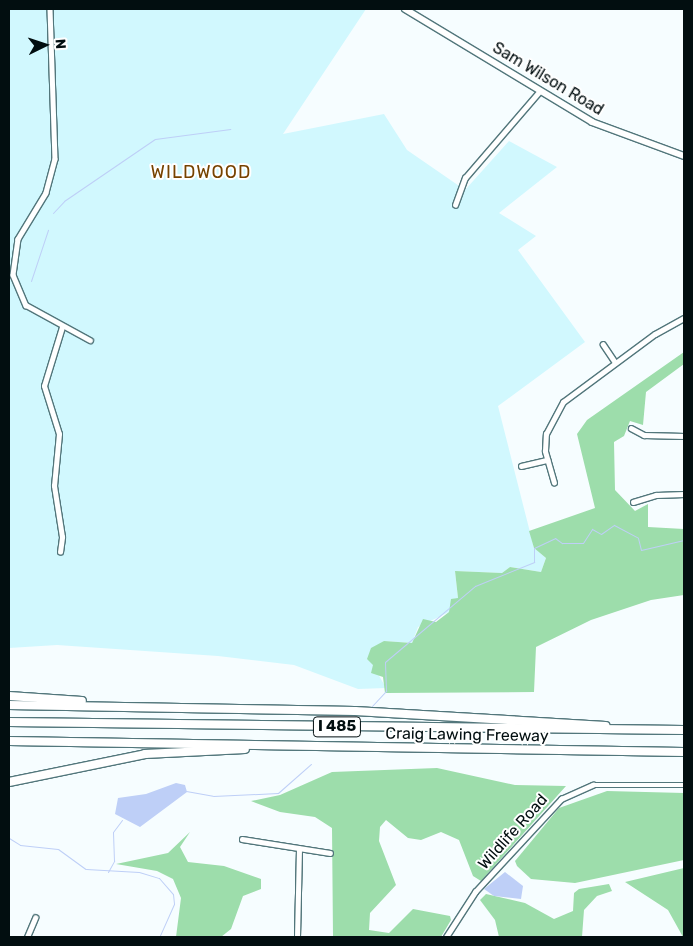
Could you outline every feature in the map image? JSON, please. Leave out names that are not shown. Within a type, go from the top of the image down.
[{"type":"highway","points":[[9,696],[121,706]]},
{"type":"highway","points":[[9,705],[384,712],[665,730]]},
{"type":"highway","name":"Craig Lawing Freeway","points":[[9,722],[684,730]]},
{"type":"highway","name":"Craig Lawing Freeway","points":[[9,742],[684,752]]},
{"type":"highway","points":[[9,782],[145,754],[262,747]]},
{"type":"street","points":[[50,9],[55,159],[46,193],[18,239],[13,275],[26,305],[62,327],[90,340]]},
{"type":"street","name":"Sam Wilson Road","points":[[405,9],[539,92],[614,133],[684,156]]},
{"type":"street","points":[[456,205],[465,178],[539,92]]},
{"type":"street","points":[[554,484],[547,460],[546,434],[554,414],[573,392],[615,362],[684,318]]},
{"type":"street","points":[[60,552],[62,537],[54,486],[59,434],[44,386],[62,327]]},
{"type":"street","points":[[603,344],[615,362]]},
{"type":"street","points":[[631,428],[644,434],[684,436]]},
{"type":"street","points":[[521,466],[547,460]]},
{"type":"street","points":[[634,502],[684,494]]},
{"type":"street","name":"Wildlife Road","points":[[446,937],[475,892],[561,798],[593,785],[684,785]]},
{"type":"street","points":[[242,839],[330,853]]},
{"type":"street","points":[[297,937],[299,849]]},
{"type":"street","points":[[27,937],[35,918]]},
{"type":"shaded area","points":[[9,9],[366,9],[283,134],[384,114],[407,150],[465,190],[509,141],[557,167],[499,213],[536,236],[518,250],[585,342],[498,406],[534,548],[546,558],[541,572],[510,567],[502,573],[455,571],[458,598],[449,612],[418,627],[412,643],[384,641],[373,665],[386,688],[358,689],[294,665],[218,656],[57,645],[9,648]]},
{"type":"shaded area","points":[[176,783],[185,785],[187,792],[140,827],[115,814],[118,798],[146,794]]},
{"type":"shaded area","points":[[505,872],[523,886],[521,899],[494,896],[484,889]]},
{"type":"green space","points":[[684,352],[684,364],[646,392],[643,425],[630,421],[624,436],[614,442],[615,490],[635,511],[648,504],[648,527],[684,529],[684,595],[651,600],[591,620],[536,647],[534,692],[385,693],[383,677],[371,673],[373,665],[367,659],[371,648],[384,641],[412,643],[423,619],[436,622],[449,612],[451,599],[458,598],[455,571],[502,573],[510,567],[541,572],[546,558],[534,548],[529,531],[595,508],[577,434],[587,420]]},
{"type":"green space","points":[[437,768],[515,785],[566,786],[481,881],[473,876],[459,840],[441,832],[421,840],[408,838],[386,820],[380,827],[379,841],[396,885],[370,913],[369,930],[389,933],[413,909],[450,916],[451,920],[441,937],[333,937],[332,828],[315,817],[280,812],[251,801],[280,795],[332,772]]},
{"type":"green space","points":[[607,791],[684,793],[684,860],[575,883],[531,879],[517,866],[515,861],[559,808]]},
{"type":"green space","points":[[190,832],[180,847],[188,862],[224,866],[261,879],[261,889],[243,896],[231,929],[221,937],[176,937],[181,898],[173,879],[157,871],[116,864],[168,853]]},
{"type":"green space","points":[[684,868],[683,937],[668,910],[625,882]]},
{"type":"green space","points":[[609,884],[612,891],[597,896],[584,910],[582,937],[499,937],[495,920],[480,900],[486,894],[525,903],[554,919],[573,911],[574,893],[579,889]]},
{"type":"waterway","points":[[53,213],[64,201],[155,139],[230,129]]},
{"type":"waterway","points":[[31,281],[48,230]]},
{"type":"waterway","points":[[372,706],[386,691],[385,662],[475,586],[534,562],[534,548],[555,538],[562,543],[583,543],[592,529],[601,534],[614,525],[638,538],[641,550],[684,540]]},
{"type":"waterway","points":[[186,791],[213,796],[278,793],[311,764]]},
{"type":"waterway","points":[[108,872],[114,861],[113,832],[122,820]]},
{"type":"waterway","points":[[9,838],[20,845],[58,849],[86,869],[139,872],[159,878],[173,894],[174,904],[159,937]]},
{"type":"district","name":"WILDWOOD","points":[[201,172]]}]
